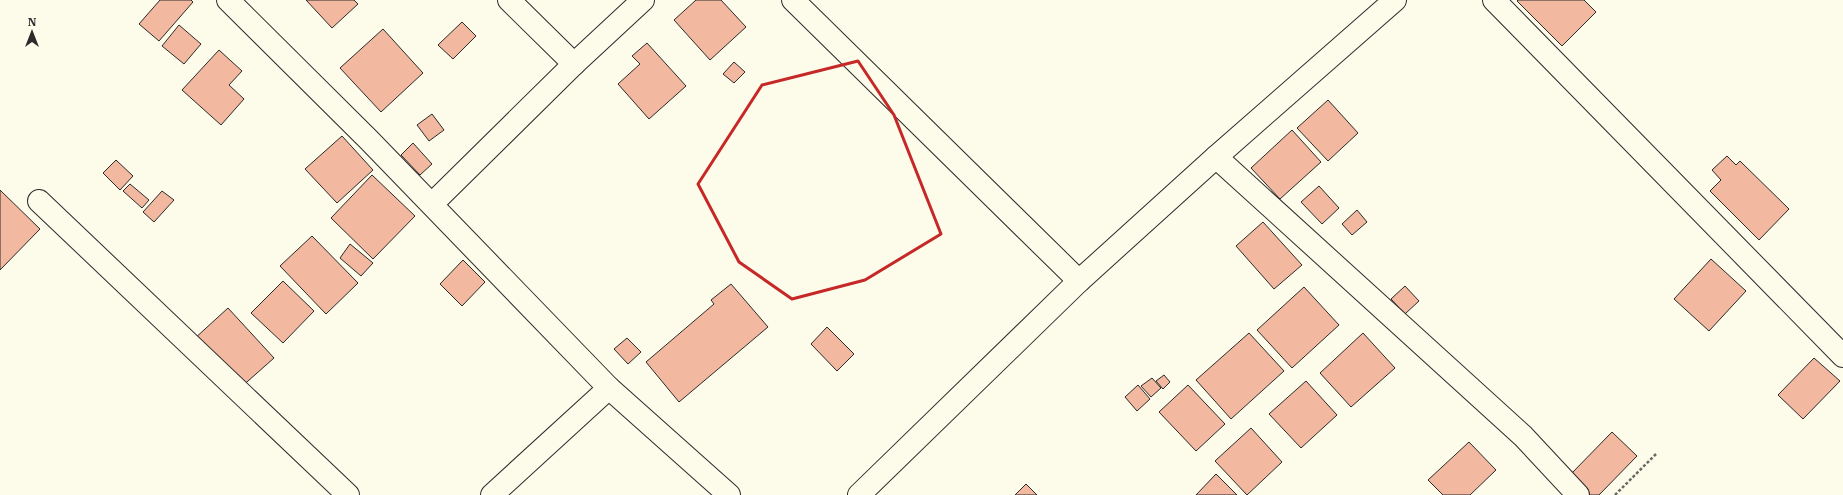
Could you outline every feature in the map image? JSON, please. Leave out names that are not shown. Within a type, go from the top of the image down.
[{"type":"street","points":[[228,0],[370,140],[609,388],[729,495]]},
{"type":"street","points":[[509,0],[574,64]]},
{"type":"street","points":[[432,204],[574,64],[643,0]]},
{"type":"street","points":[[793,0],[1079,281]]},
{"type":"street","points":[[859,495],[1079,281],[1216,157],[1395,0]]},
{"type":"street","points":[[1494,0],[1843,356]]},
{"type":"street","points":[[1216,157],[1523,436],[1578,495]]},
{"type":"street","points":[[39,202],[348,495]]},
{"type":"street","points":[[492,495],[609,388]]},
{"type":"path","points":[[1615,495],[1656,454]]},
{"type":"highlighted area","points":[[858,61],[894,115],[941,234],[865,280],[792,299],[739,262],[698,184],[762,85]]},
{"type":"building","points":[[160,0],[191,0],[193,2],[159,41],[139,24]]},
{"type":"building","points":[[306,0],[354,0],[358,4],[332,28]]},
{"type":"building","points":[[696,0],[721,0],[746,27],[710,60],[674,20]]},
{"type":"building","points":[[1584,0],[1596,12],[1562,46],[1517,1]]},
{"type":"building","points":[[462,22],[476,36],[453,59],[438,45]]},
{"type":"building","points":[[179,25],[201,44],[184,64],[162,46]]},
{"type":"building","points":[[383,29],[423,73],[381,112],[340,68]]},
{"type":"building","points":[[647,43],[686,86],[649,119],[618,84],[640,64],[632,56]]},
{"type":"building","points":[[219,50],[242,71],[229,85],[244,99],[221,125],[182,90]]},
{"type":"building","points":[[734,62],[745,72],[734,83],[723,74]]},
{"type":"building","points":[[1328,100],[1358,133],[1328,161],[1297,128]]},
{"type":"building","points":[[432,114],[444,130],[429,141],[417,125]]},
{"type":"building","points":[[1292,130],[1321,162],[1280,199],[1251,168]]},
{"type":"building","points":[[342,136],[373,170],[337,203],[305,169]]},
{"type":"building","points":[[413,143],[432,164],[420,175],[401,155]]},
{"type":"building","points":[[1727,156],[1736,165],[1740,161],[1789,209],[1759,240],[1710,191],[1721,180],[1712,170]]},
{"type":"building","points":[[116,160],[133,176],[120,190],[103,173]]},
{"type":"building","points":[[372,175],[415,216],[373,259],[331,218]]},
{"type":"building","points":[[130,184],[149,200],[142,208],[123,191]]},
{"type":"building","points":[[1319,186],[1339,208],[1322,224],[1301,202]]},
{"type":"building","points":[[0,190],[40,229],[0,270]]},
{"type":"building","points":[[162,191],[174,200],[154,222],[143,212]]},
{"type":"building","points":[[1357,210],[1367,222],[1352,235],[1342,224]]},
{"type":"building","points":[[1263,222],[1302,265],[1274,289],[1236,246]]},
{"type":"building","points":[[312,236],[358,283],[326,314],[280,266]]},
{"type":"building","points":[[350,244],[373,263],[361,276],[340,258]]},
{"type":"building","points":[[1711,259],[1746,291],[1709,331],[1674,299]]},
{"type":"building","points":[[463,260],[485,282],[462,306],[440,284]]},
{"type":"building","points":[[283,281],[314,311],[283,343],[251,313]]},
{"type":"building","points":[[731,284],[768,327],[679,402],[646,362],[714,304],[711,300]]},
{"type":"building","points":[[1405,286],[1419,301],[1405,314],[1391,299]]},
{"type":"building","points":[[1304,287],[1339,325],[1292,368],[1257,330]]},
{"type":"building","points":[[228,308],[274,358],[239,389],[193,340]]},
{"type":"building","points":[[827,327],[854,354],[837,371],[811,344]]},
{"type":"building","points":[[1249,333],[1284,371],[1231,419],[1196,380]]},
{"type":"building","points":[[1363,333],[1395,368],[1351,407],[1320,373]]},
{"type":"building","points":[[627,338],[641,352],[628,364],[614,349]]},
{"type":"building","points":[[1814,358],[1840,381],[1803,419],[1778,395]]},
{"type":"building","points":[[1164,375],[1170,382],[1163,389],[1156,381]]},
{"type":"building","points":[[1152,378],[1161,388],[1151,397],[1141,386]]},
{"type":"building","points":[[1306,381],[1337,415],[1301,448],[1269,414]]},
{"type":"building","points":[[1138,385],[1150,399],[1137,411],[1125,397]]},
{"type":"building","points":[[1188,385],[1225,424],[1196,451],[1159,412]]},
{"type":"building","points":[[1251,428],[1282,462],[1247,495],[1215,461]]},
{"type":"building","points":[[1612,432],[1637,456],[1599,495],[1590,495],[1570,475]]},
{"type":"building","points":[[1469,442],[1496,470],[1470,495],[1443,495],[1428,480]]},
{"type":"building","points":[[1216,474],[1237,495],[1196,495]]},
{"type":"building","points":[[1026,484],[1037,495],[1015,495]]}]
